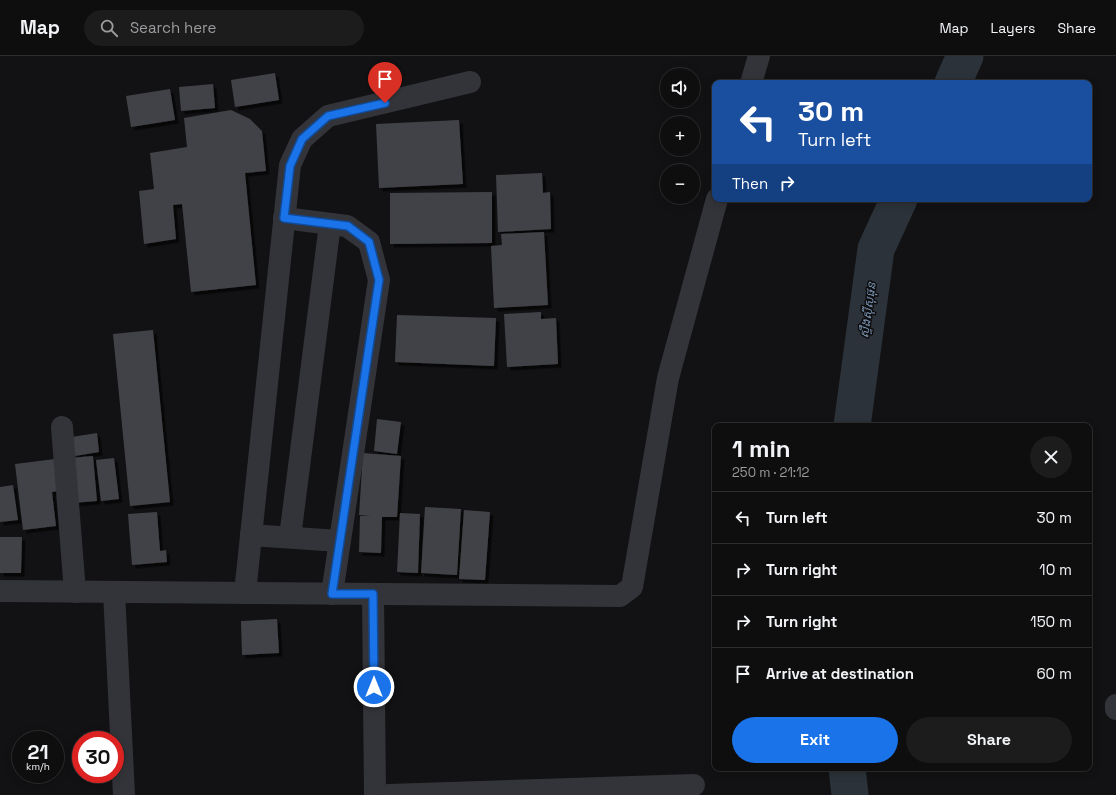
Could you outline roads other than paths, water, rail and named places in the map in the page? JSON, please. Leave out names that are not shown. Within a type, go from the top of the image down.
[{"type":"street","points":[[752,80],[759,56]]},
{"type":"street","points":[[244,593],[290,166],[302,139],[328,116],[470,82]]},
{"type":"street","points":[[0,591],[620,596],[632,587],[668,378],[716,202]]},
{"type":"street","points":[[284,218],[348,226],[369,242],[379,280],[332,594]]},
{"type":"street","points":[[290,537],[330,224]]},
{"type":"street","points":[[62,427],[75,592]]},
{"type":"street","points":[[251,535],[340,541]]},
{"type":"street","points":[[114,592],[124,795]]},
{"type":"street","points":[[373,594],[375,795]]},
{"type":"street","points":[[389,795],[694,785]]},
{"type":"waterway","name":"ស្ទឹងស៊ីសុផុន","points":[[954,80],[965,56]]},
{"type":"waterway","name":"ស្ទឹងស៊ីសុផុន","points":[[852,423],[876,249],[898,202]]},
{"type":"waterway","name":"ស្ទឹងស៊ីសុផុន","points":[[847,771],[850,795]]}]
